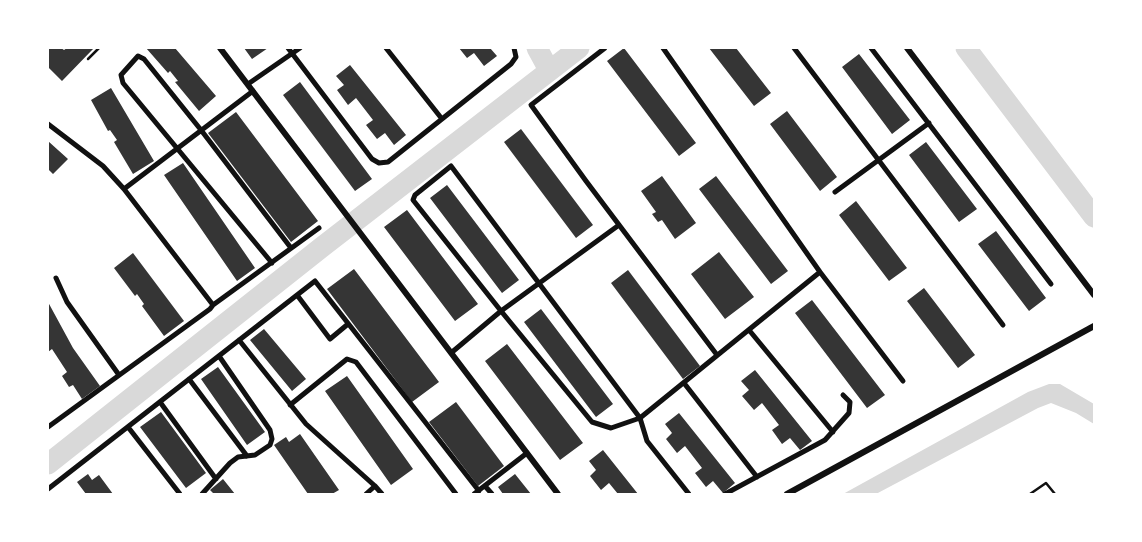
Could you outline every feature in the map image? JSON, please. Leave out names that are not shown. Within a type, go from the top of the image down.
[{"type":"street","points":[[220,48],[558,494]]},
{"type":"street","points":[[288,48],[372,159],[379,163],[388,162],[511,64],[516,57],[514,48]]},
{"type":"street","points":[[248,84],[300,48]]},
{"type":"street","points":[[386,48],[442,119]]},
{"type":"street","points":[[605,48],[531,105],[717,355]]},
{"type":"street","points":[[663,48],[820,272],[902,381]]},
{"type":"street","points":[[794,48],[1003,325]]},
{"type":"street","points":[[871,48],[1051,284]]},
{"type":"street","points":[[907,48],[1094,295]]},
{"type":"street","points":[[272,263],[123,83],[121,75],[138,56],[144,59],[201,130],[291,248]]},
{"type":"street","points":[[124,189],[253,91]]},
{"type":"street","points":[[835,192],[928,123]]},
{"type":"street","points":[[48,124],[103,166],[124,189],[213,305]]},
{"type":"street","points":[[689,494],[647,441],[640,418],[450,166],[415,195],[413,200],[592,422],[611,428],[640,418],[820,272]]},
{"type":"street","points":[[451,353],[501,311],[619,225]]},
{"type":"street","points":[[48,427],[319,228]]},
{"type":"street","points":[[56,278],[67,302],[119,375]]},
{"type":"street","points":[[48,489],[315,281],[476,493],[527,453]]},
{"type":"street","points":[[297,295],[330,339],[348,324]]},
{"type":"street","points":[[787,494],[1094,326]]},
{"type":"street","points":[[748,330],[832,432]]},
{"type":"street","points":[[239,340],[306,424],[382,494]]},
{"type":"street","points":[[202,494],[238,458],[255,455],[270,445],[272,439],[270,430],[219,356]]},
{"type":"street","points":[[290,404],[348,359],[356,362],[456,494]]},
{"type":"street","points":[[190,379],[247,456]]},
{"type":"street","points":[[684,383],[757,477]]},
{"type":"street","points":[[725,494],[825,440],[850,413],[850,402],[843,395]]},
{"type":"street","points":[[160,402],[216,479]]},
{"type":"street","points":[[128,427],[180,494]]},
{"type":"street","points":[[366,494],[375,486]]},
{"type":"street","points":[[485,486],[492,494]]},
{"type":"lane","points":[[88,59],[99,48]]},
{"type":"lane","points":[[1030,494],[1046,483],[1054,494]]},
{"type":"shaded area","points":[[1049,384],[1060,384],[1094,404],[1094,424],[1076,413],[1051,403],[1038,408],[876,494],[843,494],[1028,392]]},
{"type":"building","points":[[48,48],[61,48],[64,50],[67,48],[94,48],[62,81],[48,67]]},
{"type":"building","points":[[146,48],[175,48],[216,96],[199,111],[175,82],[178,81],[170,71],[168,73]]},
{"type":"building","points":[[244,48],[268,48],[252,59]]},
{"type":"building","points":[[459,48],[490,48],[497,56],[484,66],[474,53],[467,58]]},
{"type":"building","points":[[624,48],[696,143],[679,156],[607,61]]},
{"type":"building","points":[[709,48],[736,48],[771,93],[754,106]]},
{"type":"building","points":[[859,54],[910,120],[892,134],[842,67]]},
{"type":"building","points":[[350,65],[406,135],[394,145],[385,133],[377,139],[366,125],[373,120],[356,98],[348,105],[337,90],[344,85],[336,76]]},
{"type":"building","points":[[300,82],[372,179],[355,191],[283,95]]},
{"type":"building","points":[[111,88],[154,161],[133,174],[114,142],[117,140],[110,130],[108,131],[91,100]]},
{"type":"building","points":[[787,111],[837,177],[820,191],[770,124]]},
{"type":"building","points":[[236,112],[318,221],[291,242],[208,133]]},
{"type":"building","points":[[521,129],[593,225],[576,238],[504,142]]},
{"type":"building","points":[[48,141],[68,159],[53,174],[48,169]]},
{"type":"building","points":[[926,142],[977,209],[959,222],[909,155]]},
{"type":"building","points":[[183,163],[255,268],[237,281],[164,175]]},
{"type":"building","points":[[662,176],[696,223],[675,239],[662,220],[658,222],[652,214],[656,212],[641,191]]},
{"type":"building","points":[[716,176],[788,271],[771,284],[699,189]]},
{"type":"building","points":[[447,185],[519,280],[502,293],[430,198]]},
{"type":"building","points":[[856,201],[907,268],[889,281],[839,215]]},
{"type":"building","points":[[407,210],[478,304],[455,321],[384,227]]},
{"type":"building","points":[[996,231],[1046,298],[1029,311],[978,244]]},
{"type":"building","points":[[719,252],[754,297],[725,319],[691,274]]},
{"type":"building","points":[[133,253],[184,321],[164,336],[142,306],[144,304],[137,294],[135,296],[114,268]]},
{"type":"building","points":[[354,269],[439,382],[412,402],[327,289]]},
{"type":"building","points":[[628,270],[700,366],[683,379],[611,283]]},
{"type":"building","points":[[924,288],[975,355],[958,368],[907,301]]},
{"type":"building","points":[[812,300],[885,395],[867,408],[795,313]]},
{"type":"building","points":[[48,302],[73,348],[100,386],[82,399],[73,385],[69,387],[62,376],[67,372],[52,349],[48,352]]},
{"type":"building","points":[[541,309],[613,404],[596,417],[524,322]]},
{"type":"building","points":[[264,329],[306,379],[292,391],[250,340]]},
{"type":"building","points":[[507,344],[583,443],[560,460],[485,361]]},
{"type":"building","points":[[218,367],[265,432],[247,445],[201,379]]},
{"type":"building","points":[[755,370],[812,441],[800,450],[790,438],[782,444],[772,430],[779,425],[762,403],[754,410],[742,396],[749,390],[741,381]]},
{"type":"building","points":[[347,376],[413,469],[391,485],[325,391]]},
{"type":"building","points":[[456,402],[504,466],[478,486],[429,422]]},
{"type":"building","points":[[161,412],[206,473],[186,488],[140,427]]},
{"type":"building","points":[[679,413],[735,483],[723,493],[713,481],[706,487],[695,473],[702,468],[685,446],[677,453],[666,439],[672,433],[665,424]]},
{"type":"building","points":[[300,434],[339,490],[332,494],[308,494],[274,445],[286,437],[289,442]]},
{"type":"building","points":[[603,450],[638,494],[618,494],[609,483],[601,490],[590,476],[596,470],[589,461]]},
{"type":"building","points":[[88,474],[92,480],[99,475],[113,494],[86,494],[77,482]]},
{"type":"building","points":[[515,474],[531,494],[503,494],[498,487]]},
{"type":"building","points":[[223,479],[235,494],[214,494],[210,490]]},
{"type":"waterway","points":[[537,48],[549,70]]},
{"type":"waterway","points":[[48,464],[322,247],[579,48]]},
{"type":"waterway","points":[[966,48],[1094,217]]}]
